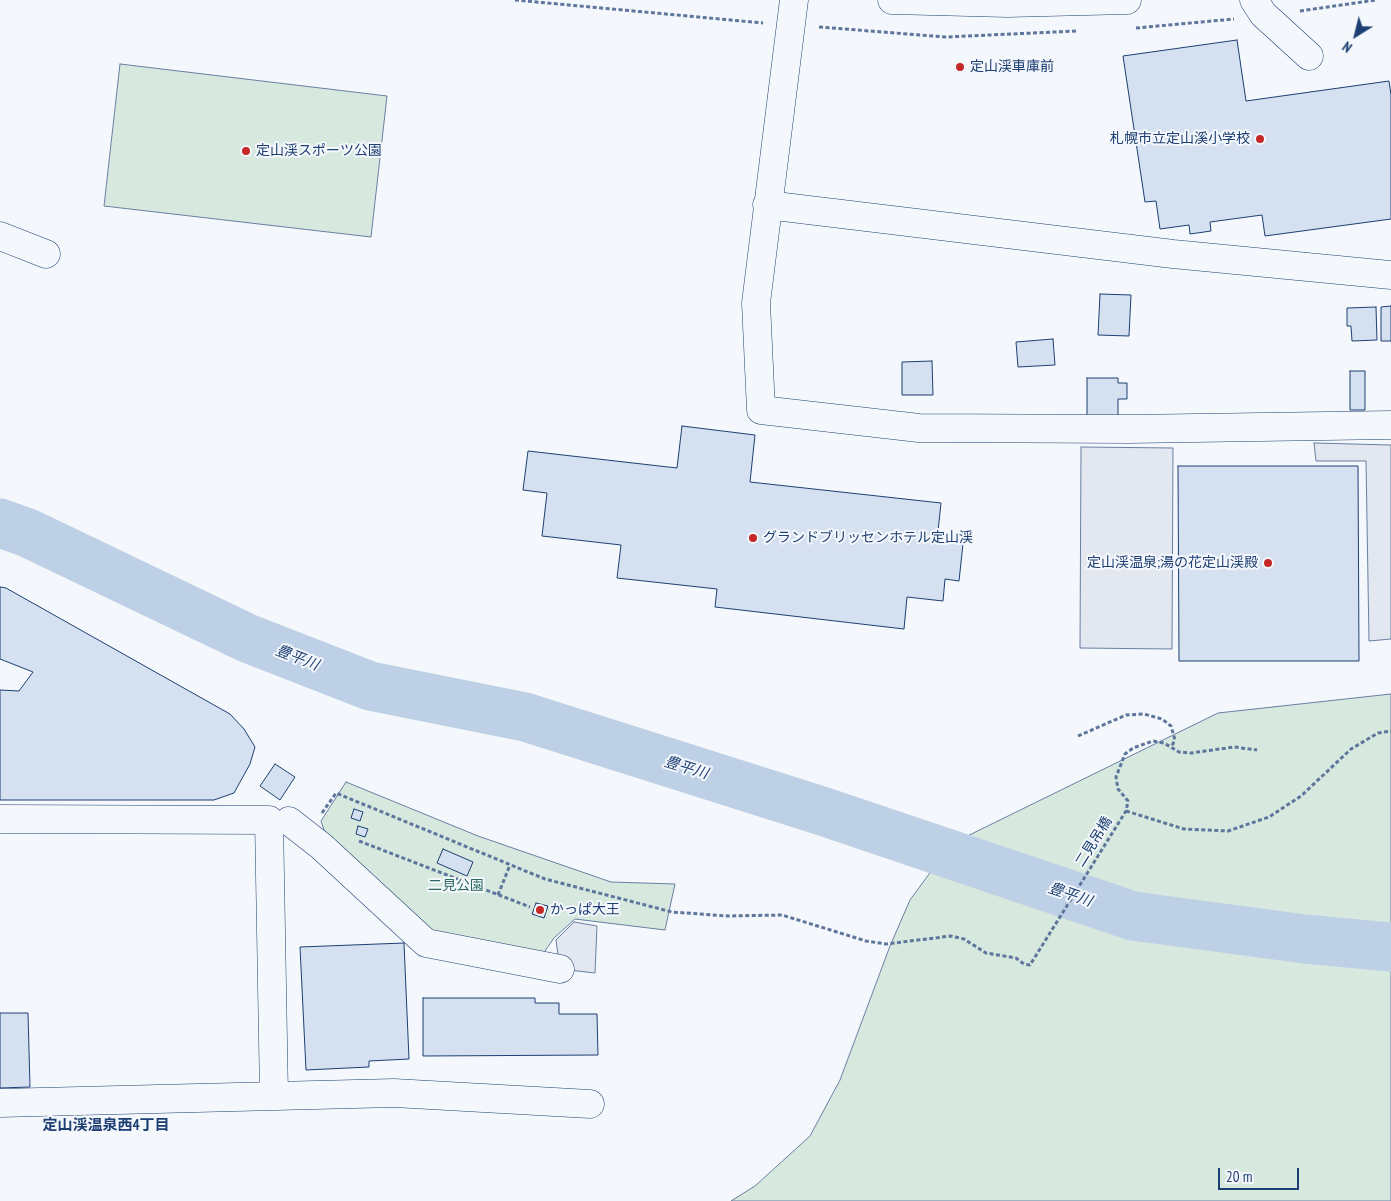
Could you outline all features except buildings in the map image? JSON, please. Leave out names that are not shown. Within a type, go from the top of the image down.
[{"type":"main road","points":[[794,0],[756,303],[761,410],[919,428],[1130,429],[1391,425]]},
{"type":"main road","points":[[892,0],[1007,3],[1127,0]]},
{"type":"main road","points":[[1254,0],[1263,14],[1309,56]]},
{"type":"main road","points":[[767,205],[1173,254],[1391,275]]},
{"type":"main road","points":[[0,236],[46,254]]},
{"type":"main road","points":[[0,819],[269,820],[274,1096]]},
{"type":"main road","points":[[289,821],[321,846],[426,943],[560,969]]},
{"type":"main road","points":[[0,1103],[394,1093],[590,1104]]},
{"type":"path","points":[[1078,736],[1126,715],[1144,714],[1162,719],[1171,726],[1175,740],[1171,747]]},
{"type":"path","points":[[1258,750],[1234,747],[1191,753],[1179,752],[1171,747],[1154,742],[1133,748],[1125,754],[1116,776],[1118,789],[1128,802],[1125,812],[1184,828],[1228,831],[1269,817],[1301,796],[1351,749],[1378,733],[1391,731]]},
{"type":"path","points":[[289,821],[314,824],[336,793],[510,865],[498,895]]},
{"type":"path","name":"二見吊橋","points":[[510,865],[545,879],[672,912],[728,916],[782,916],[866,941],[886,944],[951,936],[964,939],[986,953],[1016,958],[1024,964],[1030,965],[1125,812]]},
{"type":"path","points":[[351,838],[530,907]]},
{"type":"green space","name":"定山渓スポーツ公園","points":[[120,64],[387,96],[371,237],[104,206]]},
{"type":"green space","points":[[1391,694],[1391,1201],[731,1201],[755,1186],[810,1136],[840,1080],[890,946],[910,900],[951,844],[1218,713]]},
{"type":"green space","name":"二見公園","points":[[346,782],[478,836],[611,882],[675,884],[665,930],[575,919],[554,938],[538,961],[429,936],[327,839],[321,821]]},
{"type":"shaded area","points":[[1314,443],[1391,445],[1391,639],[1369,641],[1366,461],[1316,461]]},
{"type":"shaded area","points":[[1081,447],[1173,448],[1172,649],[1080,648]]},
{"type":"shaded area","points":[[574,922],[597,926],[595,973],[560,969],[556,940]]},
{"type":"waterway","name":"豊平川","points":[[0,523],[28,533],[247,638],[370,686],[525,717],[822,811],[1133,916],[1305,939],[1391,947]]},
{"type":"place","name":"定山渓車庫前","points":[[960,67]]},
{"type":"place","name":"札幌市立定山溪小学校","points":[[1260,139]]},
{"type":"place","name":"定山渓スポーツ公園","points":[[246,151]]},
{"type":"place","name":"グランドブリッセンホテル定山渓","points":[[753,538]]},
{"type":"place","name":"定山渓温泉;湯の花定山渓殿","points":[[1268,563]]},
{"type":"place","name":"かっぱ大王","points":[[540,910]]},
{"type":"district","name":"定山渓温泉西4丁目","points":[[106,1126]]}]
